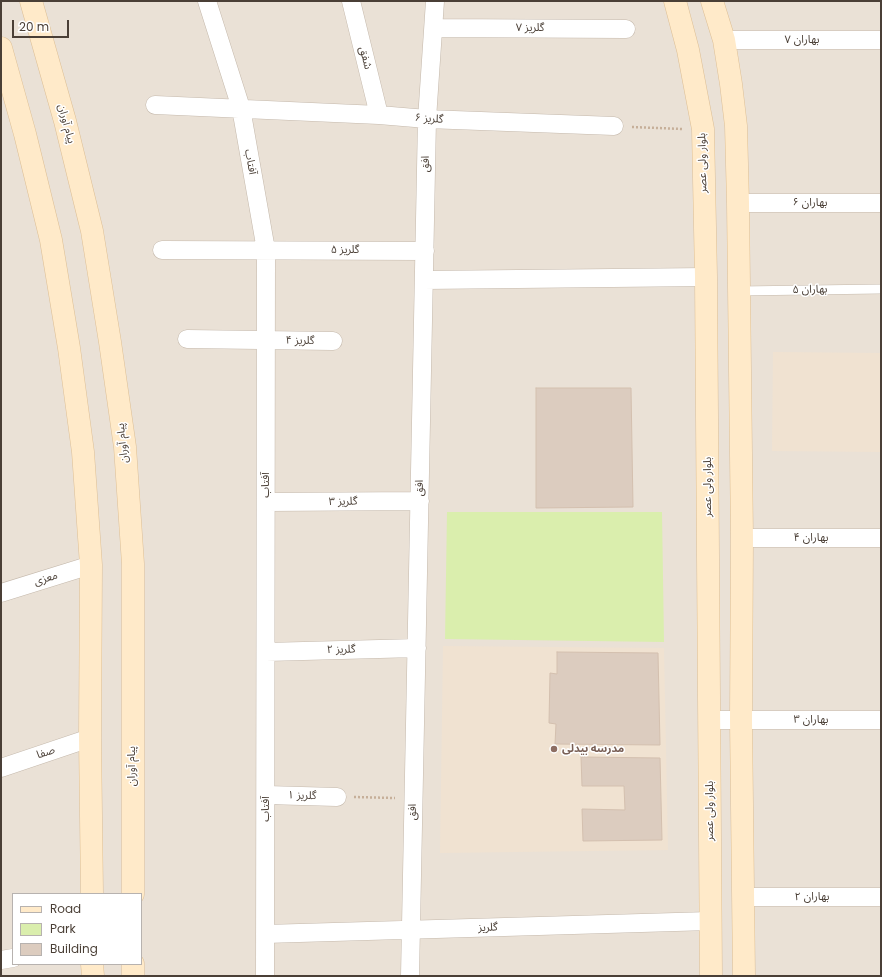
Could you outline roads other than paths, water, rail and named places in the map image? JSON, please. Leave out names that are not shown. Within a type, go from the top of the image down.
[{"type":"main road","name":"پیام آوران","points":[[31,1],[66,121],[92,231],[125,447],[133,564],[133,893]]},
{"type":"main road","name":"بلوار ولی عصر","points":[[675,1],[688,50],[703,129],[706,277],[711,976]]},
{"type":"main road","points":[[712,1],[724,40],[736,126],[742,538],[741,720],[744,976]]},
{"type":"main road","points":[[1,48],[5,78],[25,134],[51,240],[69,348],[83,452],[91,566],[90,738],[92,893]]},
{"type":"main road","points":[[92,965],[92,976]]},
{"type":"main road","points":[[133,965],[133,976]]},
{"type":"street","name":"آفتاب","points":[[207,1],[241,108],[266,250],[265,976]]},
{"type":"street","name":"شفق","points":[[351,1],[379,115]]},
{"type":"street","name":"افق","points":[[410,976],[427,120],[435,1]]},
{"type":"street","name":"گلریز ۷","points":[[434,28],[626,29]]},
{"type":"street","name":"بهاران ۷","points":[[724,40],[881,40]]},
{"type":"street","name":"گلریز ۶","points":[[156,105],[379,115],[427,120],[614,126]]},
{"type":"street","name":"بهاران ۶","points":[[738,203],[881,203]]},
{"type":"street","name":"گلریز ۵","points":[[162,250],[425,251]]},
{"type":"street","points":[[424,280],[706,277]]},
{"type":"street","name":"گلریز ۴","points":[[187,339],[333,341]]},
{"type":"street","name":"گلریز ۳","points":[[266,502],[420,501]]},
{"type":"street","name":"بهاران ۴","points":[[742,538],[881,538]]},
{"type":"street","name":"معزی","points":[[1,593],[91,566]]},
{"type":"street","name":"گلریز ۲","points":[[266,652],[417,648]]},
{"type":"street","name":"بهاران ۳","points":[[709,720],[881,720]]},
{"type":"street","name":"صفا","points":[[1,768],[90,738]]},
{"type":"street","name":"گلریز ۱","points":[[266,795],[337,797]]},
{"type":"street","name":"بهاران ۲","points":[[744,897],[881,897]]},
{"type":"street","name":"گلریز","points":[[266,934],[710,921]]},
{"type":"street","points":[[1,960],[12,958]]},
{"type":"lane","name":"بهاران ۵","points":[[739,291],[881,289]]},
{"type":"place","name":"مدرسه بیدلی","points":[[554,749]]}]
